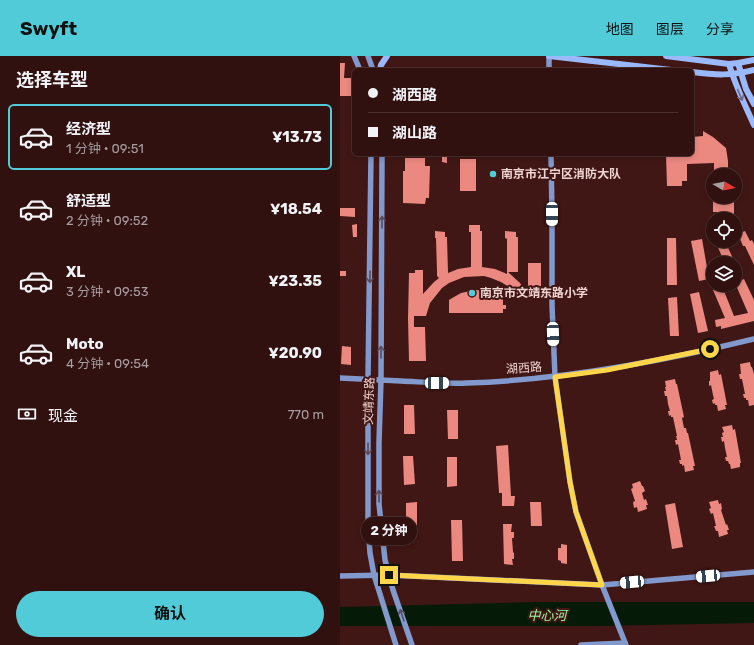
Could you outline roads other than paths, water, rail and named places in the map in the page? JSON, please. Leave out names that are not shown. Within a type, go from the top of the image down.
[{"type":"main road","points":[[354,56],[359,68]]},
{"type":"main road","points":[[368,56],[372,68]]},
{"type":"main road","points":[[380,68],[387,56]]},
{"type":"main road","points":[[549,68],[549,56],[654,68]]},
{"type":"main road","points":[[666,56],[729,64],[754,60]]},
{"type":"main road","points":[[738,63],[746,89],[754,104]]},
{"type":"main road","points":[[729,64],[739,92],[754,124]]},
{"type":"main road","points":[[694,72],[711,75],[732,75],[754,70]]},
{"type":"main road","name":"文靖东路","points":[[371,156],[368,525],[370,553],[374,575],[395,642]]},
{"type":"main road","name":"文靖东路","points":[[382,156],[379,504],[385,560],[393,590],[411,643]]},
{"type":"main road","points":[[551,156],[552,305],[555,377],[570,482],[576,512],[602,585],[626,644],[581,645]]},
{"type":"main road","name":"湖西路","points":[[340,378],[467,383],[555,377],[607,370],[754,339]]},
{"type":"main road","points":[[340,576],[389,575],[602,585],[754,572]]},
{"type":"water","name":"中心河","points":[[536,602],[754,602],[754,623],[597,626],[340,626],[340,607]]},
{"type":"place","name":"南京市江宁区消防大队","points":[[493,174]]},
{"type":"place","name":"南京市文靖东路小学","points":[[472,293]]}]
